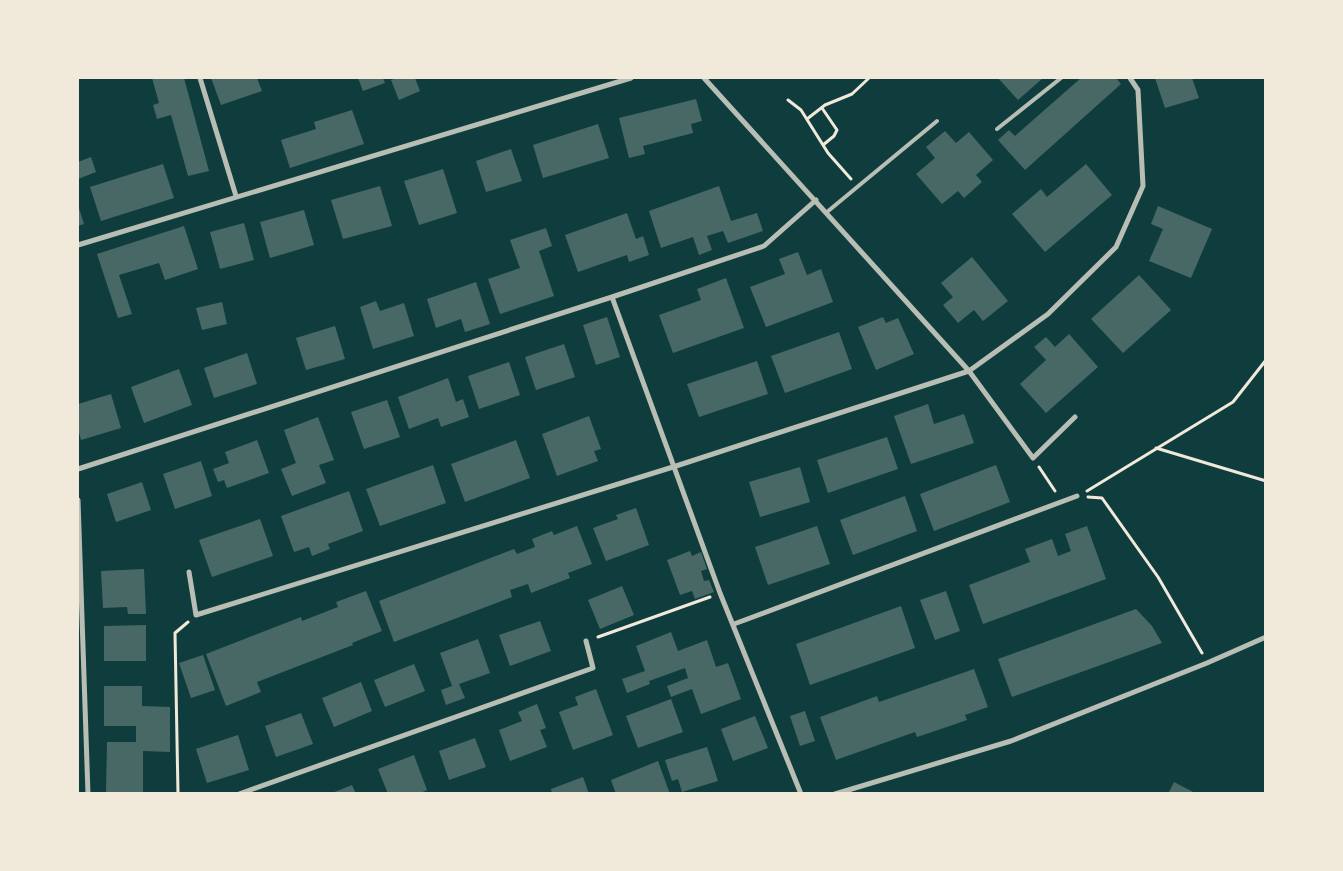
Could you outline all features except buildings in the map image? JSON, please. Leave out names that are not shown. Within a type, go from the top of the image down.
[{"type":"street","points":[[200,78],[236,196]]},
{"type":"street","points":[[78,245],[630,78]]},
{"type":"street","points":[[704,78],[969,371],[1033,458],[1075,417]]},
{"type":"street","points":[[190,572],[196,615],[673,467],[969,371],[1048,314],[1116,247],[1143,186],[1138,90],[1130,78]]},
{"type":"street","points":[[78,469],[612,297],[764,246],[816,200]]},
{"type":"street","points":[[612,297],[720,593],[801,794]]},
{"type":"street","points":[[734,624],[1078,496]]},
{"type":"street","points":[[78,500],[88,794]]},
{"type":"street","points":[[835,794],[1011,741],[1208,663],[1266,637]]},
{"type":"street","points":[[239,794],[593,668],[586,641]]},
{"type":"lane","points":[[997,129],[1062,78]]},
{"type":"lane","points":[[827,212],[937,121]]},
{"type":"path","points":[[807,119],[822,108],[852,94],[869,78]]},
{"type":"path","points":[[788,100],[807,119],[823,145],[858,187]]},
{"type":"path","points":[[822,108],[837,130],[834,136],[823,145]]},
{"type":"path","points":[[1078,496],[1233,402],[1266,360]]},
{"type":"path","points":[[1156,447],[1266,481]]},
{"type":"path","points":[[1033,458],[1062,502]]},
{"type":"path","points":[[1078,496],[1102,498],[1158,577],[1208,663]]},
{"type":"path","points":[[586,641],[720,593]]},
{"type":"path","points":[[178,794],[175,633],[196,615]]}]
